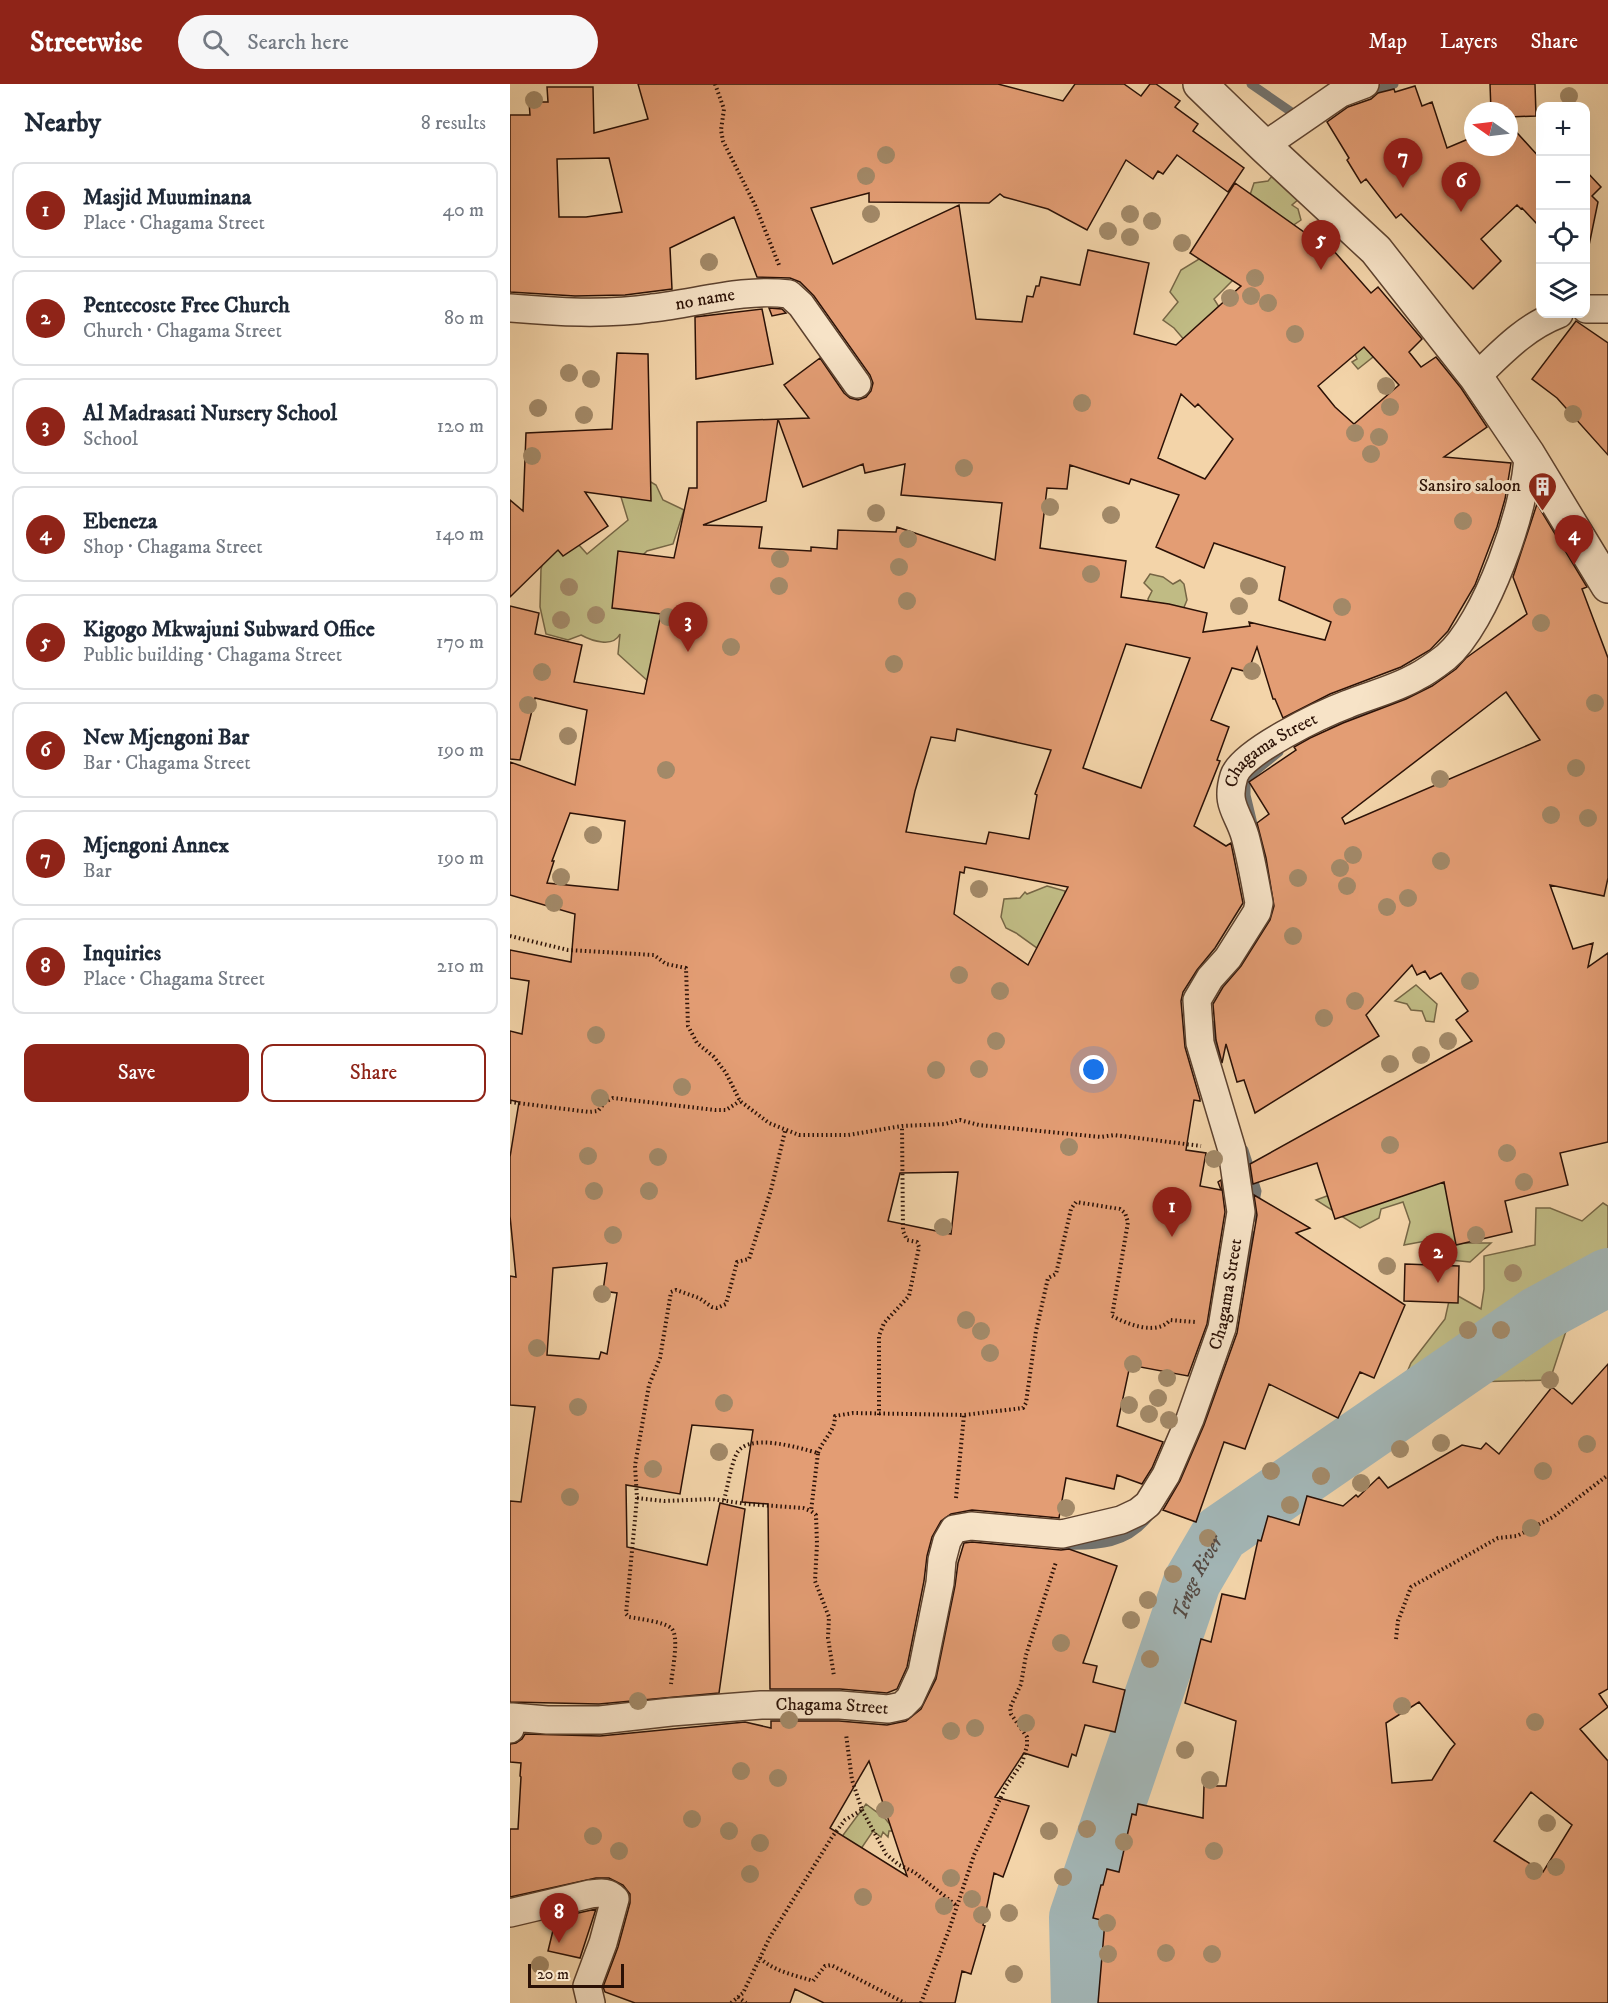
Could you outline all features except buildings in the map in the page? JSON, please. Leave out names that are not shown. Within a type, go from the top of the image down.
[{"type":"street","points":[[1200,84],[1376,250],[1476,377],[1528,454],[1608,586]]},
{"type":"street","points":[[1264,146],[1341,93],[1365,84]]},
{"type":"street","name":"no name","points":[[510,308],[588,312],[650,309],[759,292],[789,294]]},
{"type":"street","points":[[789,294],[801,305],[857,384]]},
{"type":"street","points":[[1590,309],[1608,309]]},
{"type":"street","points":[[1476,377],[1520,335],[1548,318]]},
{"type":"street","name":"Chagama Street","points":[[510,1729],[512,1717],[547,1720],[600,1720],[760,1705],[840,1705],[888,1709],[902,1706],[910,1698],[922,1672],[940,1583],[942,1560],[947,1540],[954,1529],[971,1526],[1062,1534],[1120,1520],[1138,1512],[1148,1503],[1167,1475],[1190,1419],[1222,1328],[1241,1212],[1232,1150],[1200,1043],[1197,1000],[1210,978],[1228,958],[1257,912],[1259,903],[1245,834],[1232,806],[1234,774],[1246,759],[1274,740],[1345,705],[1415,678],[1447,656],[1468,630],[1483,605],[1499,566],[1513,529],[1528,468],[1528,454]]},
{"type":"street","points":[[510,1913],[590,1894],[611,1894],[615,1899],[603,1943],[587,1986],[591,2003]]},
{"type":"path","points":[[715,84],[724,110],[721,129],[723,141],[755,205],[789,294]]},
{"type":"path","points":[[510,936],[568,951],[654,955],[666,964],[686,968],[688,1026],[697,1042],[714,1057],[726,1073],[740,1101],[769,1123],[785,1131],[800,1135],[848,1135],[902,1125],[945,1124],[960,1120],[980,1125],[1101,1137],[1114,1135],[1232,1150]]},
{"type":"path","points":[[510,1102],[589,1112],[598,1111],[604,1102],[613,1098],[715,1110],[726,1110],[740,1101]]},
{"type":"path","points":[[879,1415],[879,1336],[884,1323],[909,1296],[919,1247],[917,1242],[907,1240],[903,1231],[902,1125]]},
{"type":"path","points":[[671,1712],[669,1693],[676,1638],[674,1630],[668,1626],[629,1617],[626,1614],[637,1498],[635,1466],[649,1385],[660,1358],[671,1292],[676,1290],[699,1298],[712,1307],[717,1308],[726,1304],[735,1265],[742,1260],[749,1259],[771,1190],[785,1131]]},
{"type":"path","points":[[811,1511],[818,1453],[822,1442],[832,1431],[835,1416],[853,1413],[964,1415],[1020,1409],[1026,1403],[1036,1331],[1048,1278],[1056,1274],[1071,1209],[1076,1202],[1120,1209],[1125,1213],[1128,1222],[1112,1316],[1132,1327],[1157,1327],[1167,1324],[1170,1320],[1177,1320],[1222,1328]]},
{"type":"path","points":[[954,1529],[964,1415]]},
{"type":"path","points":[[724,1500],[736,1453],[744,1445],[757,1442],[794,1446],[818,1453]]},
{"type":"path","points":[[1396,1639],[1398,1621],[1411,1587],[1498,1538],[1516,1536],[1553,1516],[1608,1476]]},
{"type":"path","points":[[637,1498],[664,1501],[724,1500],[811,1511],[816,1515],[815,1581],[829,1617],[831,1660],[852,1780],[862,1810],[886,1854],[899,1865],[914,1872],[957,1906]]},
{"type":"path","points":[[921,2003],[950,1930],[974,1855],[1006,1786],[1022,1763],[1027,1737],[1011,1714],[1010,1708],[1021,1684],[1026,1655],[1055,1565],[1062,1534]]},
{"type":"path","points":[[731,2003],[743,1993],[770,1937],[832,1837],[845,1820],[862,1810]]},
{"type":"path","points":[[760,1958],[792,1977],[813,1981],[825,1966],[831,1965],[905,2003]]},
{"type":"path","points":[[738,1997],[746,2003]]},
{"type":"shaded area","points":[[1273,175],[1300,198],[1292,205],[1298,209],[1301,220],[1292,226],[1250,195],[1254,183],[1268,181]]},
{"type":"shaded area","points":[[1199,259],[1238,275],[1214,299],[1221,310],[1186,342],[1174,328],[1163,320],[1178,302],[1170,292],[1181,270]]},
{"type":"shaded area","points":[[1360,347],[1383,349],[1358,369],[1352,362],[1357,359],[1354,352]]},
{"type":"shaded area","points":[[644,478],[656,485],[663,500],[684,510],[673,544],[647,551],[640,558],[677,611],[650,683],[618,654],[620,634],[612,641],[602,642],[581,635],[568,640],[546,634],[540,607],[541,569],[551,533],[578,544],[587,554],[628,520],[621,497]]},
{"type":"shaded area","points":[[1150,574],[1163,577],[1173,584],[1180,580],[1184,584],[1187,600],[1180,617],[1149,606],[1148,599],[1152,591],[1144,583]]},
{"type":"shaded area","points":[[1047,886],[1065,891],[1062,916],[1044,953],[1006,928],[1001,917],[1004,899],[1020,898],[1025,892],[1027,894]]},
{"type":"shaded area","points":[[1416,985],[1437,1004],[1434,1022],[1426,1021],[1422,1011],[1411,1010],[1407,1004],[1395,1001]]},
{"type":"shaded area","points":[[1420,1162],[1460,1200],[1461,1243],[1491,1243],[1470,1262],[1440,1259],[1431,1240],[1404,1245],[1410,1222],[1403,1202],[1381,1209],[1379,1218],[1360,1228],[1316,1200]]},
{"type":"shaded area","points":[[1603,1203],[1608,1206],[1608,1290],[1591,1317],[1567,1328],[1550,1380],[1471,1382],[1433,1400],[1405,1377],[1411,1363],[1445,1319],[1451,1292],[1481,1309],[1484,1289],[1484,1256],[1535,1245],[1536,1208],[1550,1208],[1582,1221]]},
{"type":"shaded area","points":[[866,1804],[885,1819],[893,1831],[889,1831],[888,1837],[883,1832],[881,1837],[873,1831],[833,1890],[810,1880]]},
{"type":"waterway","points":[[1251,84],[1290,111]]},
{"type":"waterway","points":[[1366,94],[1394,84]]},
{"type":"waterway","points":[[1331,725],[1392,704],[1407,695]]},
{"type":"waterway","points":[[1253,824],[1246,795],[1246,779],[1279,752]]},
{"type":"waterway","points":[[1244,956],[1255,943],[1261,927]]},
{"type":"waterway","points":[[1212,1025],[1217,1056]]},
{"type":"waterway","points":[[1244,1150],[1257,1191],[1252,1218]]},
{"type":"waterway","points":[[1243,1277],[1250,1234]]},
{"type":"waterway","name":"Tenge River","points":[[1080,2003],[1078,1917],[1192,1582],[1220,1534],[1538,1315],[1608,1277]]},
{"type":"waterway","points":[[1063,1545],[1111,1542],[1132,1532],[1150,1515]]},
{"type":"waterway","points":[[931,1688],[935,1671]]},
{"type":"place","name":"Mjengoni Annex","points":[[1403,188]]},
{"type":"place","name":"New Mjengoni Bar","points":[[1461,212]]},
{"type":"place","name":"Kigogo Mkwajuni Subward Office","points":[[1321,270]]},
{"type":"place","name":"Sansiro saloon","points":[[1542,512]]},
{"type":"place","name":"Ebeneza","points":[[1574,565]]},
{"type":"place","name":"Al Madrasati Nursery School","points":[[688,652]]},
{"type":"place","name":"Masjid Muuminana","points":[[1172,1237]]},
{"type":"place","name":"Pentecoste Free Church","points":[[1438,1283]]},
{"type":"place","name":"Inquiries","points":[[559,1943]]}]
